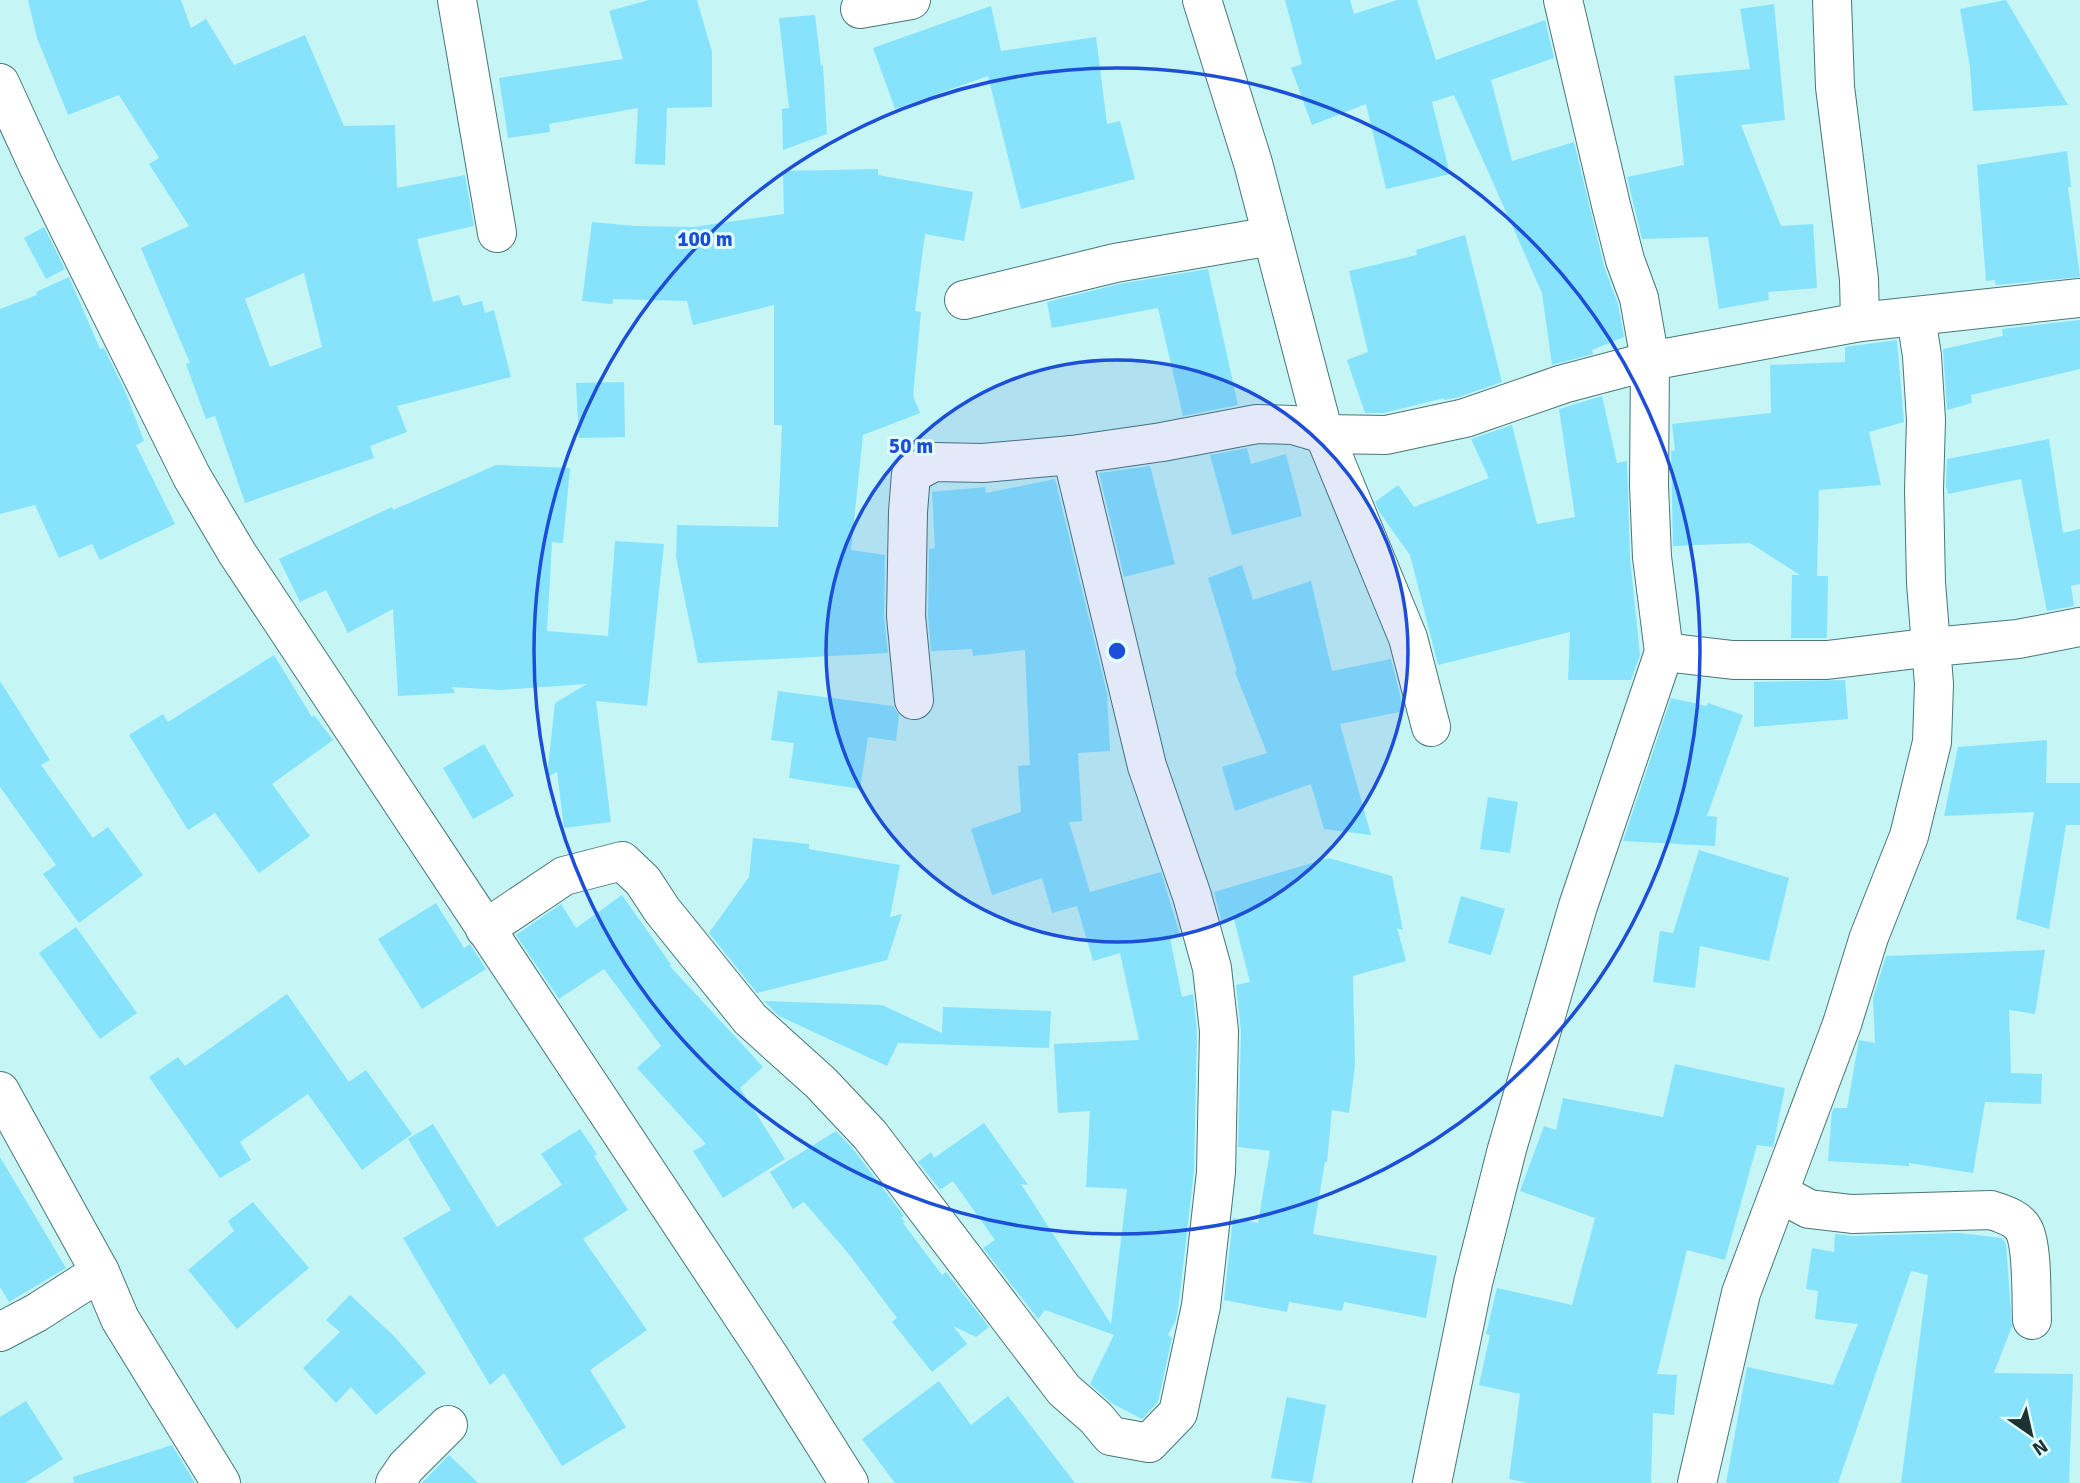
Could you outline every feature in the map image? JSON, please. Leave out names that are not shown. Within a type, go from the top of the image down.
[{"type":"street","points":[[457,0],[497,233]]},
{"type":"street","points":[[860,9],[911,0]]},
{"type":"street","points":[[1202,0],[1252,163],[1324,434],[1408,638],[1431,727]]},
{"type":"street","points":[[1432,1483],[1473,1283],[1507,1149],[1578,906],[1664,652],[1652,557],[1649,486],[1650,361],[1639,299],[1625,260],[1607,192],[1563,0]]},
{"type":"street","points":[[1832,0],[1835,88],[1859,279],[1860,322]]},
{"type":"street","points":[[0,83],[39,168],[192,477],[237,553],[769,1356],[849,1483]]},
{"type":"street","points":[[964,300],[1115,263],[1272,236]]},
{"type":"street","points":[[914,700],[906,616],[911,474],[934,462],[983,463],[1072,455],[1257,424],[1293,425],[1324,434],[1386,435],[1465,418],[1563,384],[1650,361],[1860,322],[2080,298]]},
{"type":"street","points":[[1697,1483],[1741,1293],[1842,1024],[1869,937],[1909,836],[1932,742],[1933,646],[1926,583],[1924,489],[1926,420],[1922,356],[1916,317]]},
{"type":"street","points":[[485,929],[564,876],[622,861],[643,881],[662,910],[750,1018],[821,1083],[870,1135],[1064,1390],[1096,1418],[1111,1436],[1149,1443],[1178,1413],[1201,1306],[1216,1172],[1219,1031],[1212,968],[1192,896],[1147,766],[1072,455]]},
{"type":"street","points":[[1664,652],[1733,660],[1827,660],[1933,646],[2018,639],[2080,626]]},
{"type":"street","points":[[0,1091],[100,1272],[120,1319],[221,1483]]},
{"type":"street","points":[[1779,1193],[1809,1209],[1842,1213],[1991,1210],[2009,1216],[2024,1229],[2028,1248],[2032,1320]]},
{"type":"street","points":[[0,1332],[36,1313],[100,1272]]},
{"type":"street","points":[[395,1483],[406,1467],[449,1425]]},
{"type":"building","points":[[28,0],[181,0],[191,28],[206,19],[234,65],[305,35],[344,126],[395,125],[397,188],[465,175],[474,226],[417,239],[433,302],[459,295],[463,306],[482,301],[485,313],[494,310],[511,377],[397,406],[407,432],[370,446],[374,458],[245,503],[215,416],[206,419],[186,364],[190,363],[141,248],[189,226],[149,164],[159,158],[119,95],[68,115],[37,38]],"holes":[[[304,273],[322,347],[270,367],[245,299]]]},
{"type":"building","points":[[649,0],[697,0],[712,52],[712,107],[667,108],[665,165],[635,164],[638,108],[549,124],[550,132],[508,138],[499,78],[623,59],[609,11]]},
{"type":"building","points":[[1285,0],[1350,0],[1354,14],[1397,0],[1417,0],[1436,60],[1545,20],[1554,58],[1491,80],[1512,161],[1574,142],[1604,266],[1618,304],[1624,337],[1592,350],[1593,354],[1552,365],[1542,293],[1454,95],[1432,102],[1450,174],[1386,189],[1366,104],[1312,125],[1291,68],[1302,64]]},
{"type":"building","points":[[2006,0],[2068,105],[1973,111],[1970,67],[1960,9]]},
{"type":"building","points":[[1774,4],[1785,120],[1741,125],[1781,226],[1813,224],[1817,288],[1768,292],[1769,300],[1719,309],[1708,237],[1642,239],[1627,177],[1684,165],[1674,76],[1750,69],[1740,9]]},
{"type":"building","points":[[991,6],[1001,51],[1096,37],[1107,124],[1120,121],[1135,179],[1021,209],[988,76],[895,109],[873,48]]},
{"type":"building","points":[[815,15],[821,66],[823,65],[827,134],[783,150],[782,109],[789,108],[779,18]]},
{"type":"building","points":[[2067,151],[2071,187],[2068,187],[2080,277],[1996,285],[1995,280],[1986,281],[1977,165]]},
{"type":"building","points":[[878,169],[878,175],[973,192],[964,241],[925,234],[915,311],[921,312],[913,396],[920,413],[863,435],[851,550],[885,555],[884,616],[888,653],[698,663],[676,557],[677,525],[778,527],[782,425],[774,425],[774,305],[693,325],[687,301],[613,299],[612,304],[582,301],[592,222],[693,227],[784,214],[783,171]]},
{"type":"building","points":[[44,227],[65,269],[46,279],[24,238]]},
{"type":"building","points":[[1465,235],[1502,382],[1459,397],[1444,398],[1384,413],[1365,413],[1347,360],[1368,352],[1349,271],[1417,255],[1416,250]]},
{"type":"building","points":[[1208,269],[1238,405],[1183,416],[1158,308],[1052,328],[1047,302],[1119,284]]},
{"type":"building","points":[[69,277],[100,349],[104,348],[125,391],[144,441],[136,445],[175,524],[100,560],[92,544],[59,558],[35,505],[0,514],[0,309],[37,295],[36,292]]},
{"type":"building","points":[[2080,320],[2080,369],[1971,395],[1972,403],[1947,410],[1943,349],[2003,336],[2002,329]]},
{"type":"building","points":[[1897,340],[1904,422],[1869,432],[1881,485],[1819,490],[1817,576],[1828,576],[1827,638],[1791,638],[1792,575],[1800,575],[1750,543],[1673,546],[1671,451],[1675,450],[1672,424],[1771,413],[1770,365],[1845,362],[1845,347]]},
{"type":"building","points":[[624,382],[625,437],[579,438],[576,383]]},
{"type":"building","points":[[1602,396],[1617,463],[1627,461],[1630,558],[1640,655],[1631,680],[1568,680],[1570,632],[1438,665],[1410,555],[1375,502],[1398,485],[1414,507],[1489,478],[1471,439],[1512,425],[1537,524],[1575,517],[1559,409]]},
{"type":"building","points":[[2049,439],[2063,533],[2080,529],[2080,584],[2071,586],[2074,606],[2047,611],[2021,479],[1948,494],[1946,486],[1947,459]]},
{"type":"building","points":[[1247,448],[1251,464],[1286,454],[1302,516],[1232,535],[1210,455]]},
{"type":"building","points":[[496,465],[570,468],[563,543],[552,542],[547,631],[608,636],[615,541],[664,544],[647,706],[596,701],[611,822],[564,828],[557,772],[547,777],[555,703],[587,684],[501,690],[452,687],[455,693],[398,696],[393,609],[348,633],[326,590],[300,602],[279,559],[392,507],[393,510]]},
{"type":"building","points":[[1150,466],[1175,564],[1124,577],[1099,473]]},
{"type":"building","points":[[1055,479],[1107,693],[1110,751],[1078,753],[1082,821],[1069,822],[1090,892],[1161,872],[1180,935],[1170,938],[1182,997],[1193,994],[1197,1032],[1194,1171],[1179,1302],[1176,1320],[1168,1335],[1172,1338],[1158,1402],[1142,1419],[1113,1404],[1090,1384],[1114,1335],[1045,1310],[1038,1319],[983,1248],[995,1240],[953,1181],[940,1190],[918,1162],[931,1152],[934,1158],[984,1123],[1028,1185],[1021,1184],[1111,1324],[1127,1189],[1086,1187],[1090,1111],[1058,1113],[1054,1044],[1139,1040],[1120,953],[1093,961],[1077,906],[1052,913],[1042,878],[992,895],[971,829],[1021,812],[1018,766],[1030,765],[1025,650],[973,656],[972,649],[931,651],[928,615],[929,549],[935,548],[932,492],[985,487],[986,493]]},
{"type":"building","points":[[1242,565],[1253,600],[1311,581],[1332,671],[1391,659],[1404,711],[1340,724],[1371,835],[1324,829],[1311,784],[1235,811],[1222,767],[1267,753],[1235,672],[1237,671],[1208,578]]},
{"type":"building","points":[[274,655],[312,717],[314,715],[333,740],[272,784],[310,836],[259,873],[215,813],[188,830],[129,735],[163,714],[168,722]]},
{"type":"building","points":[[1845,680],[1848,719],[1754,727],[1754,682]]},
{"type":"building","points":[[0,681],[50,760],[41,765],[93,838],[108,827],[143,875],[79,923],[43,874],[56,865],[0,787]]},
{"type":"building","points":[[778,691],[893,706],[899,715],[896,741],[868,737],[860,789],[789,778],[794,743],[771,740]]},
{"type":"building","points":[[1671,698],[1707,706],[1708,703],[1743,715],[1707,816],[1717,817],[1715,846],[1623,841]]},
{"type":"building","points":[[2047,740],[2046,783],[2080,783],[2080,825],[2066,825],[2049,929],[2016,919],[2034,812],[1944,816],[1958,747]]},
{"type":"building","points":[[484,744],[514,796],[473,819],[443,768]]},
{"type":"building","points":[[1488,797],[1518,802],[1510,853],[1480,849]]},
{"type":"building","points":[[753,838],[809,844],[809,849],[900,865],[890,917],[902,914],[887,960],[757,993],[709,933],[749,877]]},
{"type":"building","points":[[1699,850],[1789,878],[1769,961],[1700,946],[1695,988],[1653,982],[1660,931],[1673,933]]},
{"type":"building","points":[[1329,858],[1392,876],[1403,930],[1397,928],[1406,961],[1353,976],[1355,1066],[1349,1113],[1332,1110],[1327,1162],[1313,1234],[1437,1256],[1426,1318],[1344,1302],[1342,1311],[1289,1302],[1287,1312],[1224,1300],[1233,1218],[1258,1223],[1270,1151],[1238,1147],[1241,1031],[1236,985],[1250,982],[1234,919],[1222,923],[1214,892]]},
{"type":"building","points":[[622,895],[672,966],[668,964],[763,1067],[740,1088],[785,1159],[723,1198],[693,1151],[706,1144],[637,1068],[661,1046],[604,969],[559,999],[516,935],[561,904],[576,928]]},
{"type":"building","points":[[1461,896],[1505,909],[1491,955],[1448,943]]},
{"type":"building","points":[[436,903],[464,948],[470,944],[486,969],[422,1009],[378,939]]},
{"type":"building","points":[[76,927],[137,1013],[100,1039],[39,953]]},
{"type":"building","points":[[2045,950],[2035,1014],[2009,1010],[2011,1073],[2042,1074],[2041,1104],[1985,1102],[1973,1173],[1909,1163],[1909,1166],[1828,1161],[1832,1112],[1834,1108],[1847,1108],[1859,1040],[1875,1043],[1873,998],[1886,956]]},
{"type":"building","points":[[287,994],[349,1082],[366,1070],[412,1134],[362,1170],[308,1094],[240,1142],[251,1160],[220,1178],[149,1077],[178,1057],[185,1066]]},
{"type":"building","points":[[764,1001],[882,1005],[942,1033],[943,1007],[1051,1011],[1049,1048],[898,1043],[887,1066],[779,1016]]},
{"type":"building","points":[[1675,1064],[1785,1088],[1773,1147],[1757,1145],[1725,1260],[1687,1250],[1657,1374],[1677,1375],[1674,1415],[1653,1413],[1651,1483],[1529,1483],[1509,1479],[1520,1394],[1479,1385],[1490,1335],[1486,1334],[1497,1288],[1572,1305],[1595,1218],[1520,1191],[1544,1126],[1556,1130],[1563,1098],[1663,1117]]},
{"type":"building","points":[[433,1124],[497,1227],[562,1185],[541,1154],[580,1129],[628,1210],[583,1239],[647,1330],[590,1370],[626,1427],[562,1466],[504,1373],[490,1385],[403,1238],[451,1210],[408,1139]]},
{"type":"building","points":[[836,1131],[904,1216],[901,1218],[905,1222],[903,1223],[942,1275],[946,1272],[989,1327],[976,1337],[953,1326],[967,1344],[932,1372],[892,1322],[897,1318],[848,1253],[804,1202],[793,1209],[770,1172]]},
{"type":"building","points":[[0,1157],[66,1268],[9,1302],[0,1287]]},
{"type":"building","points":[[253,1202],[309,1268],[237,1329],[188,1270],[234,1231],[228,1221]]},
{"type":"building","points":[[1959,1233],[2002,1238],[2006,1244],[2012,1326],[1994,1373],[2073,1374],[2069,1483],[1901,1483],[1928,1275],[1911,1271],[1838,1483],[1726,1483],[1747,1367],[1833,1385],[1858,1324],[1815,1319],[1818,1291],[1806,1289],[1812,1248],[1834,1252],[1835,1234],[1853,1236]]},
{"type":"building","points":[[350,1295],[394,1336],[426,1373],[376,1415],[351,1387],[336,1403],[303,1368],[340,1332],[326,1320]]},
{"type":"building","points":[[939,1381],[971,1425],[1008,1396],[1075,1483],[895,1483],[862,1439]]},
{"type":"building","points":[[1287,1397],[1326,1405],[1312,1483],[1271,1478]]},
{"type":"building","points":[[26,1401],[63,1459],[25,1483],[0,1483],[0,1417]]},
{"type":"building","points":[[172,1445],[195,1483],[74,1483],[73,1477]]},
{"type":"building","points":[[449,1455],[478,1483],[422,1483]]}]
